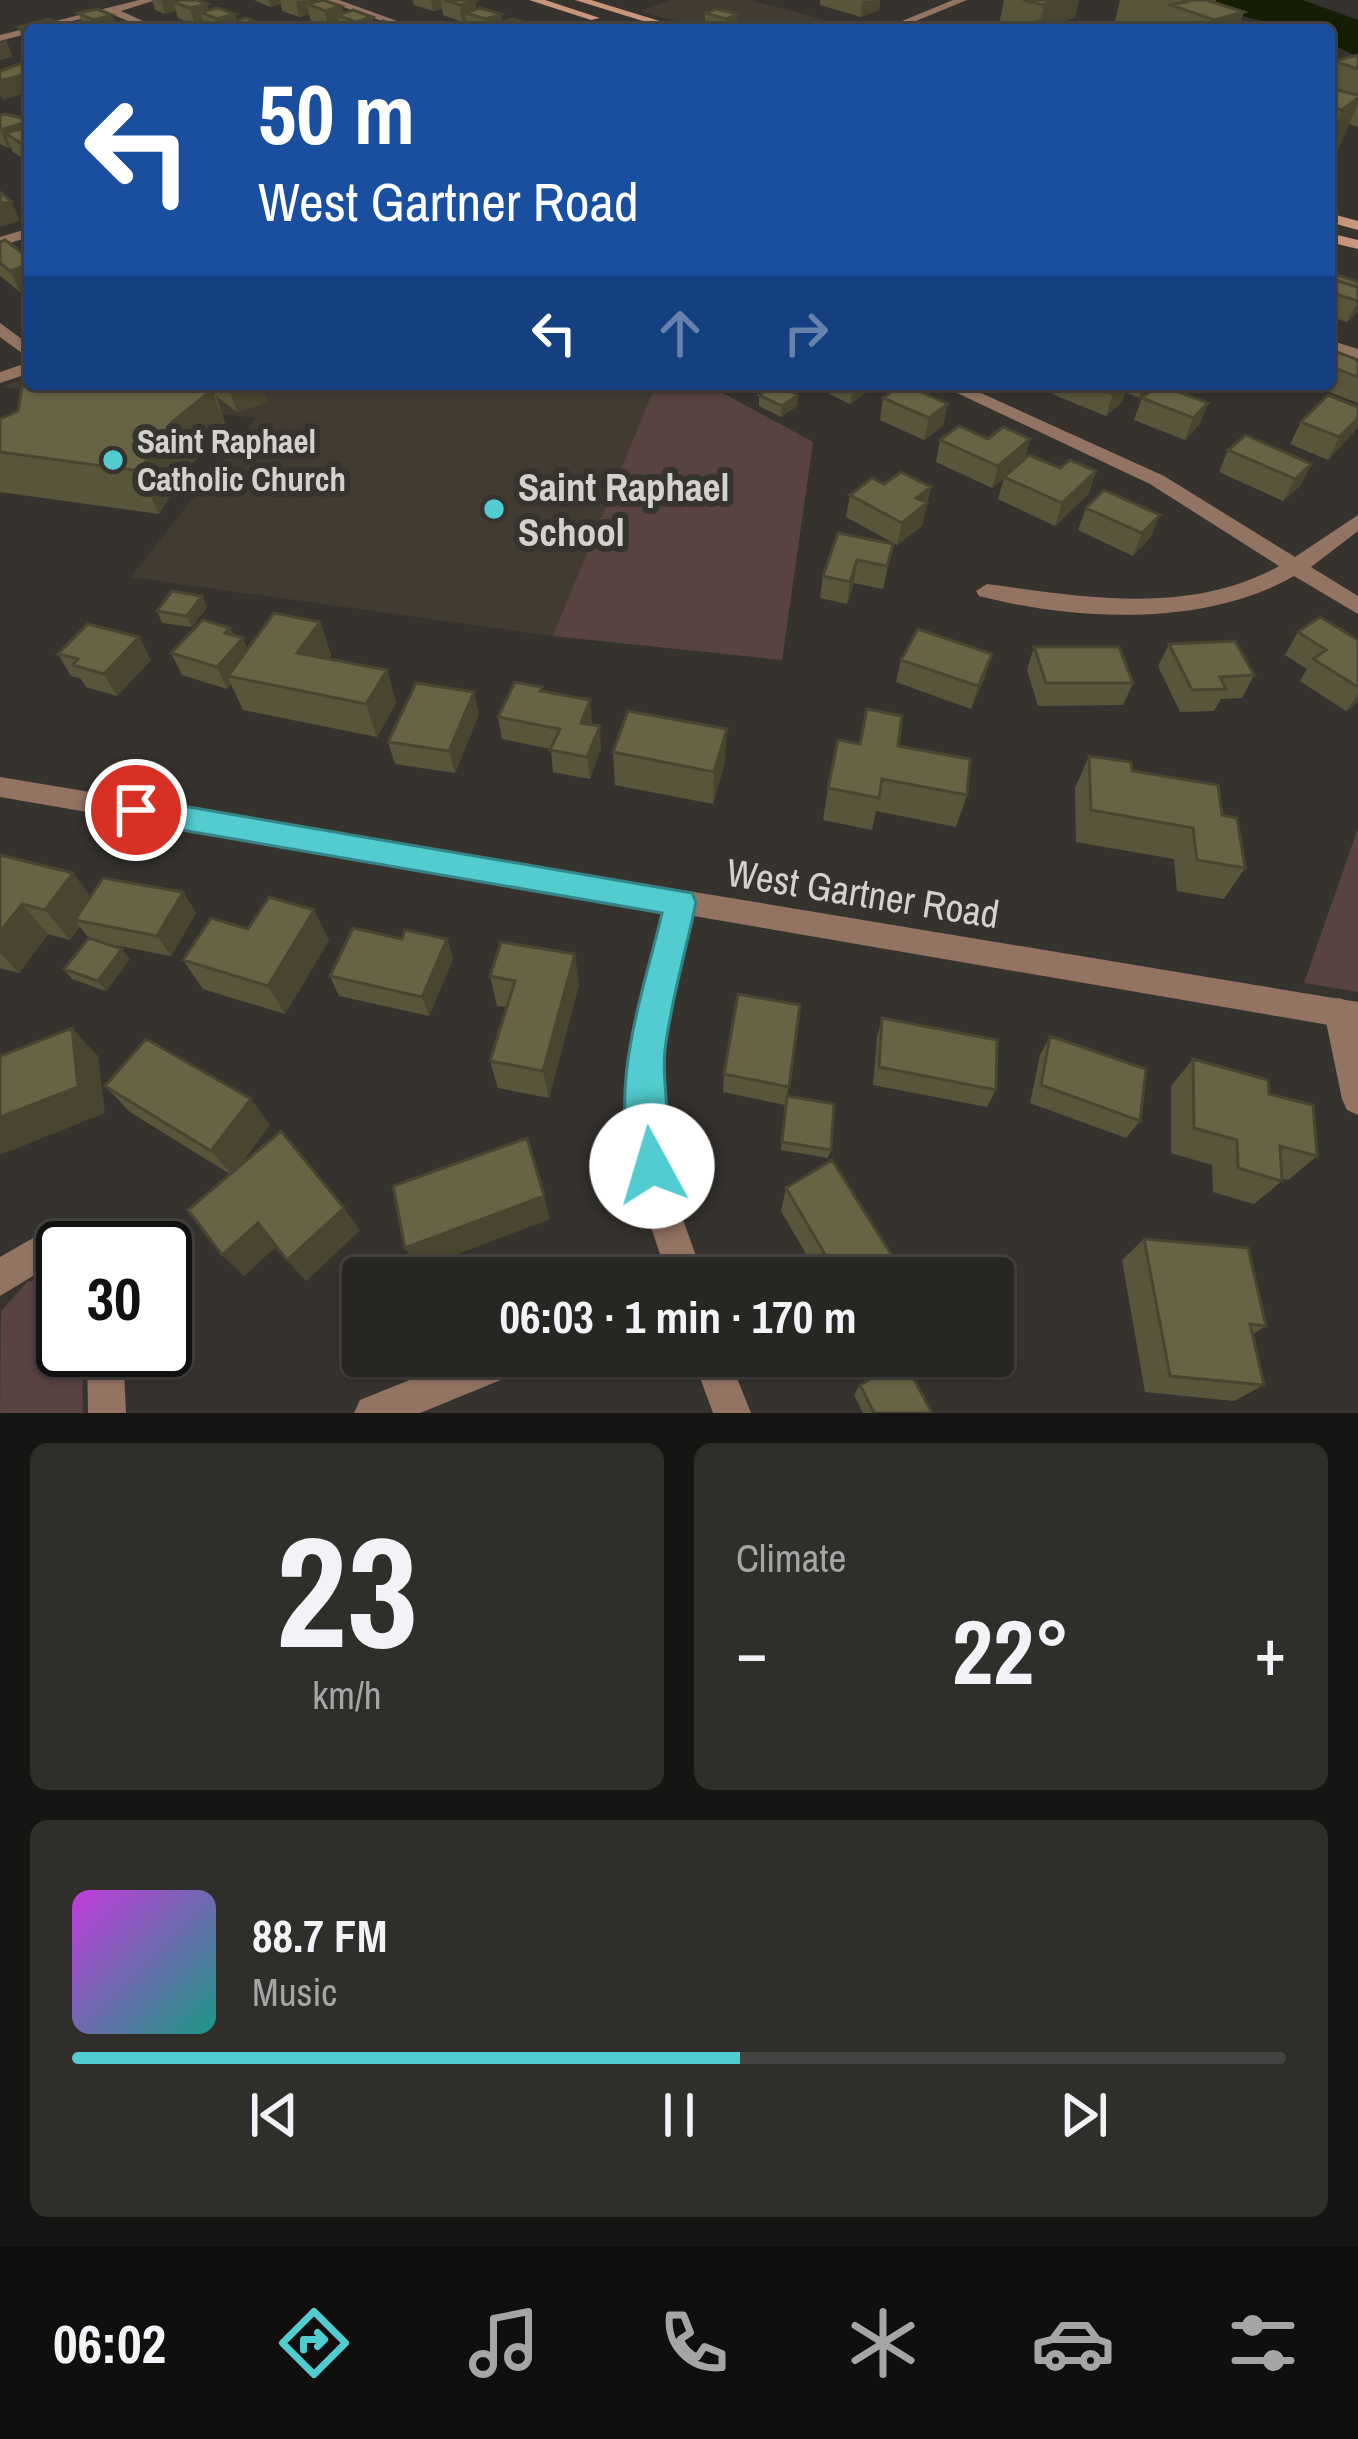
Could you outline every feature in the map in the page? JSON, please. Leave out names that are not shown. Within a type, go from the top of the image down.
[{"type":"main road","points":[[534,0],[616,24]]},
{"type":"main road","points":[[580,0],[663,24]]},
{"type":"street","points":[[54,24],[151,0]]},
{"type":"street","points":[[328,0],[399,24]]},
{"type":"street","points":[[900,24],[962,0]]},
{"type":"street","points":[[110,10],[144,24]]},
{"type":"street","points":[[0,328],[24,349]]},
{"type":"street","points":[[960,390],[1140,471],[1358,606]]},
{"type":"street","points":[[987,591],[1123,608],[1184,607],[1243,592],[1294,566],[1358,520]]},
{"type":"street","name":"West Gartner Road","points":[[0,787],[1348,1014]]},
{"type":"street","points":[[680,902],[647,1049],[644,1100],[652,1166],[680,1257]]},
{"type":"street","points":[[1348,1014],[1358,1100]]},
{"type":"street","points":[[0,1278],[36,1254]]},
{"type":"street","points":[[106,1377],[107,1413]]},
{"type":"street","points":[[373,1413],[463,1377]]},
{"type":"street","points":[[718,1377],[731,1413]]},
{"type":"shaded area","points":[[672,0],[750,0],[840,24],[685,24],[640,11]]},
{"type":"shaded area","points":[[1178,0],[1303,0],[1358,20],[1358,57],[1335,46],[1335,24],[1274,24]]},
{"type":"shaded area","name":"Saint Raphael School","points":[[24,378],[24,390],[2,387]]},
{"type":"shaded area","name":"Saint Raphael School","points":[[27,390],[717,390],[813,442],[782,660],[553,636],[131,577],[256,418]]},
{"type":"shaded area","points":[[654,390],[717,390],[813,442],[782,660],[553,636]]},
{"type":"shaded area","points":[[1358,828],[1358,992],[1304,983]]},
{"type":"shaded area","points":[[36,1280],[36,1377],[82,1377],[83,1413],[0,1413],[1,1311],[27,1282]]},
{"type":"building","points":[[323,0],[341,6],[325,11],[307,4]]},
{"type":"building","points":[[1182,0],[1206,0],[1244,12],[1214,20],[1171,5],[1186,2]]},
{"type":"building","points":[[173,2],[207,4],[190,8]]},
{"type":"building","points":[[218,8],[235,14],[217,19],[200,12]]},
{"type":"building","points":[[480,8],[501,14],[486,19],[465,13]]},
{"type":"building","points":[[97,9],[112,15],[94,20],[78,13]]},
{"type":"building","points":[[716,9],[737,14],[726,19],[705,13]]},
{"type":"building","points":[[353,10],[372,17],[356,22],[337,15]]},
{"type":"building","points":[[246,18],[261,24],[231,24]]},
{"type":"building","points":[[1358,55],[1358,69],[1335,61]]},
{"type":"building","points":[[24,62],[24,75],[0,81],[0,71]]},
{"type":"building","points":[[1335,89],[1358,95],[1358,98],[1342,110],[1335,108]]},
{"type":"building","points":[[0,115],[24,119],[24,123],[0,130]]},
{"type":"building","points":[[24,128],[24,145],[5,133]]},
{"type":"building","points":[[5,240],[24,254],[24,266],[10,271],[0,263],[0,242]]},
{"type":"building","points":[[1338,275],[1358,285],[1356,287],[1335,277]]},
{"type":"building","points":[[1335,280],[1358,287],[1358,301],[1335,294]]},
{"type":"building","points":[[1335,351],[1358,360],[1358,377],[1335,368]]},
{"type":"building","points":[[22,387],[212,390],[172,422],[139,471],[0,452],[0,419],[18,411]]},
{"type":"building","points":[[767,390],[788,390],[798,395],[782,406],[759,395]]},
{"type":"building","points":[[894,390],[916,390],[948,404],[929,418],[883,398]]},
{"type":"building","points":[[1151,390],[1174,390],[1208,403],[1193,418],[1142,398]]},
{"type":"building","points":[[1328,395],[1358,407],[1358,418],[1339,437],[1301,422]]},
{"type":"building","points":[[959,426],[988,439],[1003,427],[1030,439],[998,466],[940,440]]},
{"type":"building","points":[[1246,435],[1311,464],[1295,479],[1228,450]]},
{"type":"building","points":[[1029,455],[1060,468],[1070,460],[1096,471],[1062,503],[1004,477]]},
{"type":"building","points":[[901,472],[931,487],[916,498],[927,503],[902,523],[850,495],[872,478],[884,484]]},
{"type":"building","points":[[1104,490],[1160,515],[1142,533],[1086,508]]},
{"type":"building","points":[[838,533],[893,544],[887,566],[857,560],[850,582],[823,576]]},
{"type":"building","points":[[172,591],[202,596],[187,616],[157,611]]},
{"type":"building","points":[[274,613],[320,622],[297,653],[387,670],[366,704],[228,676]]},
{"type":"building","points":[[1320,617],[1358,640],[1358,687],[1313,659],[1326,650],[1298,632]]},
{"type":"building","points":[[203,620],[230,628],[225,633],[243,638],[217,667],[171,653]]},
{"type":"building","points":[[88,624],[139,637],[104,674],[73,665],[78,659],[58,654]]},
{"type":"building","points":[[918,629],[992,654],[978,686],[901,660]]},
{"type":"building","points":[[1235,641],[1254,675],[1220,677],[1226,689],[1192,690],[1169,644]]},
{"type":"building","points":[[1034,647],[1119,647],[1133,683],[1046,683]]},
{"type":"building","points":[[515,682],[590,700],[581,723],[600,726],[587,757],[550,750],[560,729],[498,717]]},
{"type":"building","points":[[416,683],[474,692],[449,751],[388,742]]},
{"type":"building","points":[[867,709],[902,716],[898,746],[970,759],[967,795],[882,779],[879,798],[828,788],[838,740],[860,744]]},
{"type":"building","points":[[628,711],[727,729],[714,772],[613,752]]},
{"type":"building","points":[[1089,756],[1131,762],[1132,771],[1218,785],[1222,815],[1237,818],[1245,868],[1197,860],[1193,828],[1091,810]]},
{"type":"building","points":[[0,855],[73,873],[45,910],[22,904],[0,932]]},
{"type":"building","points":[[103,878],[183,892],[157,936],[75,920]]},
{"type":"building","points":[[269,897],[314,910],[268,986],[183,960],[211,918],[248,929]]},
{"type":"building","points":[[353,928],[402,939],[405,930],[447,939],[422,997],[330,976]]},
{"type":"building","points":[[89,938],[122,949],[98,981],[64,969]]},
{"type":"building","points":[[501,942],[575,954],[543,1071],[490,1061],[515,981],[490,976]]},
{"type":"building","points":[[738,994],[800,1005],[789,1087],[724,1074]]},
{"type":"building","points":[[882,1018],[997,1040],[996,1090],[879,1067]]},
{"type":"building","points":[[72,1028],[78,1087],[0,1117],[0,1056]]},
{"type":"building","points":[[1050,1036],[1146,1069],[1140,1121],[1041,1085]]},
{"type":"building","points":[[146,1039],[251,1099],[211,1151],[105,1086]]},
{"type":"building","points":[[1193,1059],[1268,1080],[1269,1094],[1313,1105],[1317,1156],[1280,1146],[1282,1181],[1238,1168],[1237,1140],[1194,1128]]},
{"type":"building","points":[[787,1096],[834,1104],[831,1150],[782,1142]]},
{"type":"building","points":[[281,1131],[344,1208],[287,1260],[258,1223],[222,1255],[188,1210]]},
{"type":"building","points":[[527,1138],[544,1196],[405,1248],[393,1186]]},
{"type":"building","points":[[832,1160],[893,1257],[827,1257],[786,1188]]},
{"type":"building","points":[[1144,1239],[1248,1248],[1266,1326],[1250,1324],[1264,1385],[1170,1376]]},
{"type":"building","points":[[873,1377],[913,1377],[932,1413],[874,1413],[860,1385]]},
{"type":"place","name":"Saint Raphael Catholic Church","points":[[113,460]]},
{"type":"place","name":"Saint Raphael School","points":[[494,509]]},
{"type":"route","points":[[136,810],[680,902],[647,1049],[644,1100],[652,1166]]}]
